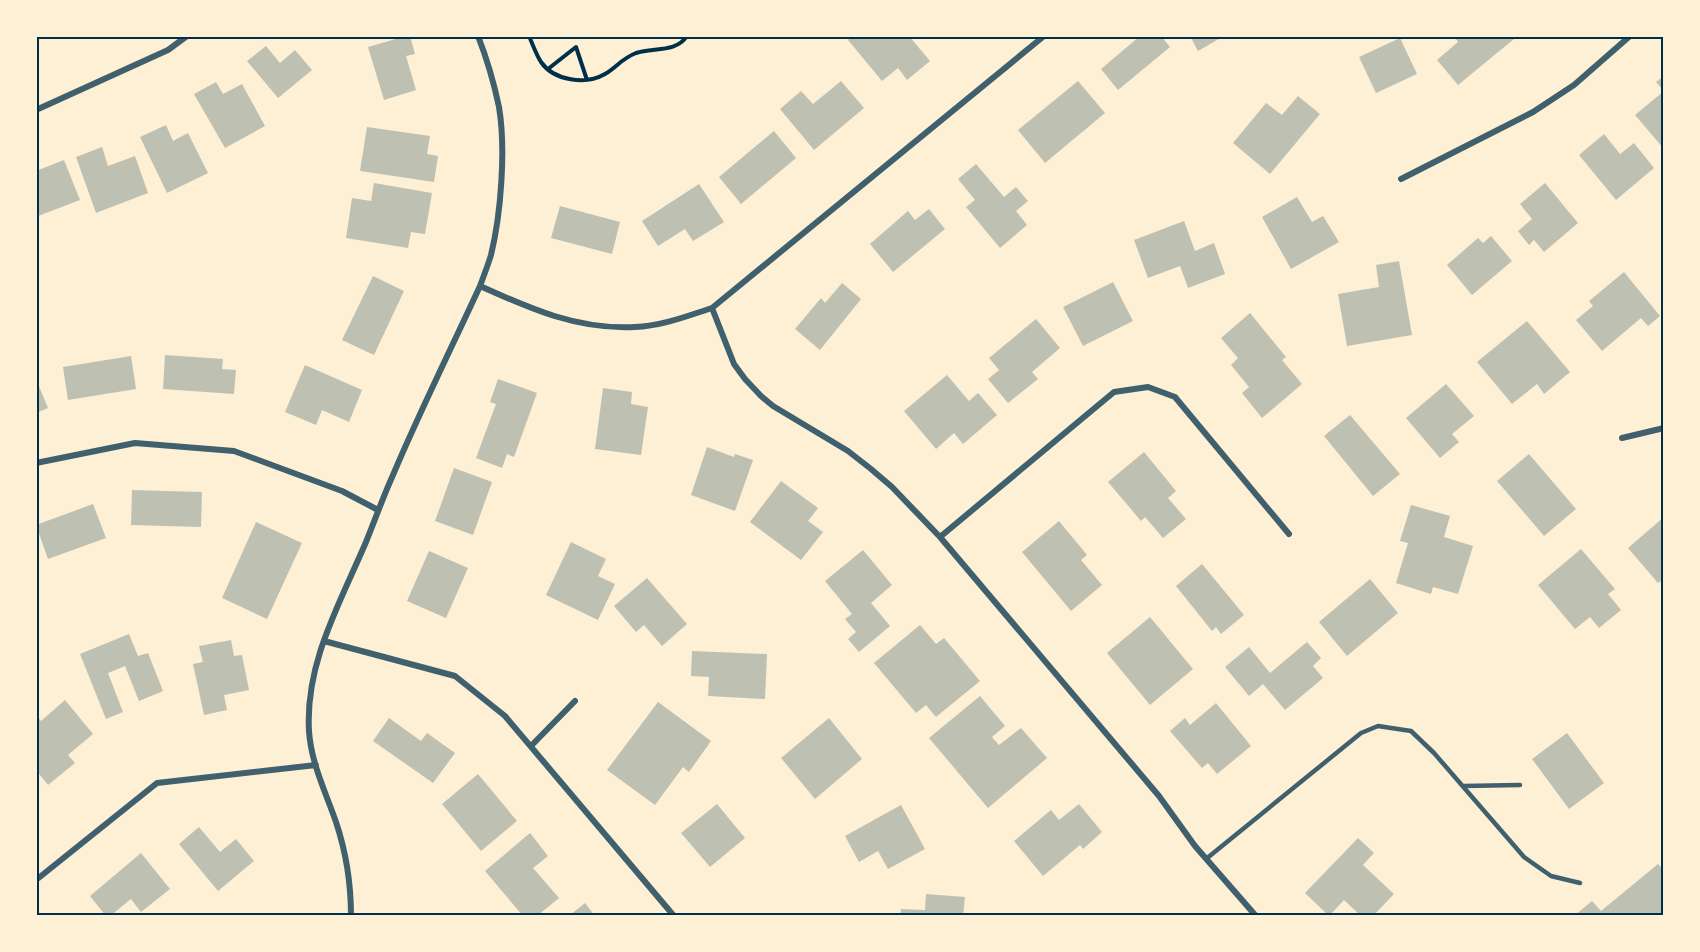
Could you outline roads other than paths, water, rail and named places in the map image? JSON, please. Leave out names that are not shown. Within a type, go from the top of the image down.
[{"type":"street","points":[[36,110],[168,50],[187,36]]},
{"type":"street","points":[[351,916],[349,875],[337,825],[316,765],[309,733],[311,686],[324,641],[378,510],[480,286],[491,255],[501,174],[501,142],[499,109],[478,36]]},
{"type":"street","points":[[480,286],[534,310],[585,325],[636,327],[671,321],[712,308],[1044,36]]},
{"type":"street","points":[[1401,179],[1533,112],[1574,85],[1630,36]]},
{"type":"street","points":[[712,308],[734,364],[761,396],[773,406],[848,451],[871,469],[892,487],[940,537],[1159,796],[1195,846],[1256,916]]},
{"type":"street","points":[[940,537],[1114,392],[1148,387],[1175,398],[1289,534]]},
{"type":"street","points":[[1622,438],[1664,428]]},
{"type":"street","points":[[36,464],[135,443],[234,451],[342,491],[378,510]]},
{"type":"street","points":[[324,641],[455,676],[505,716],[674,916]]},
{"type":"street","points":[[531,746],[575,701]]},
{"type":"street","points":[[36,880],[156,783],[316,765]]},
{"type":"lane","points":[[1206,859],[1361,733],[1377,726],[1411,731],[1434,753],[1524,857],[1551,876],[1581,883]]},
{"type":"lane","points":[[1463,786],[1520,786]]}]
